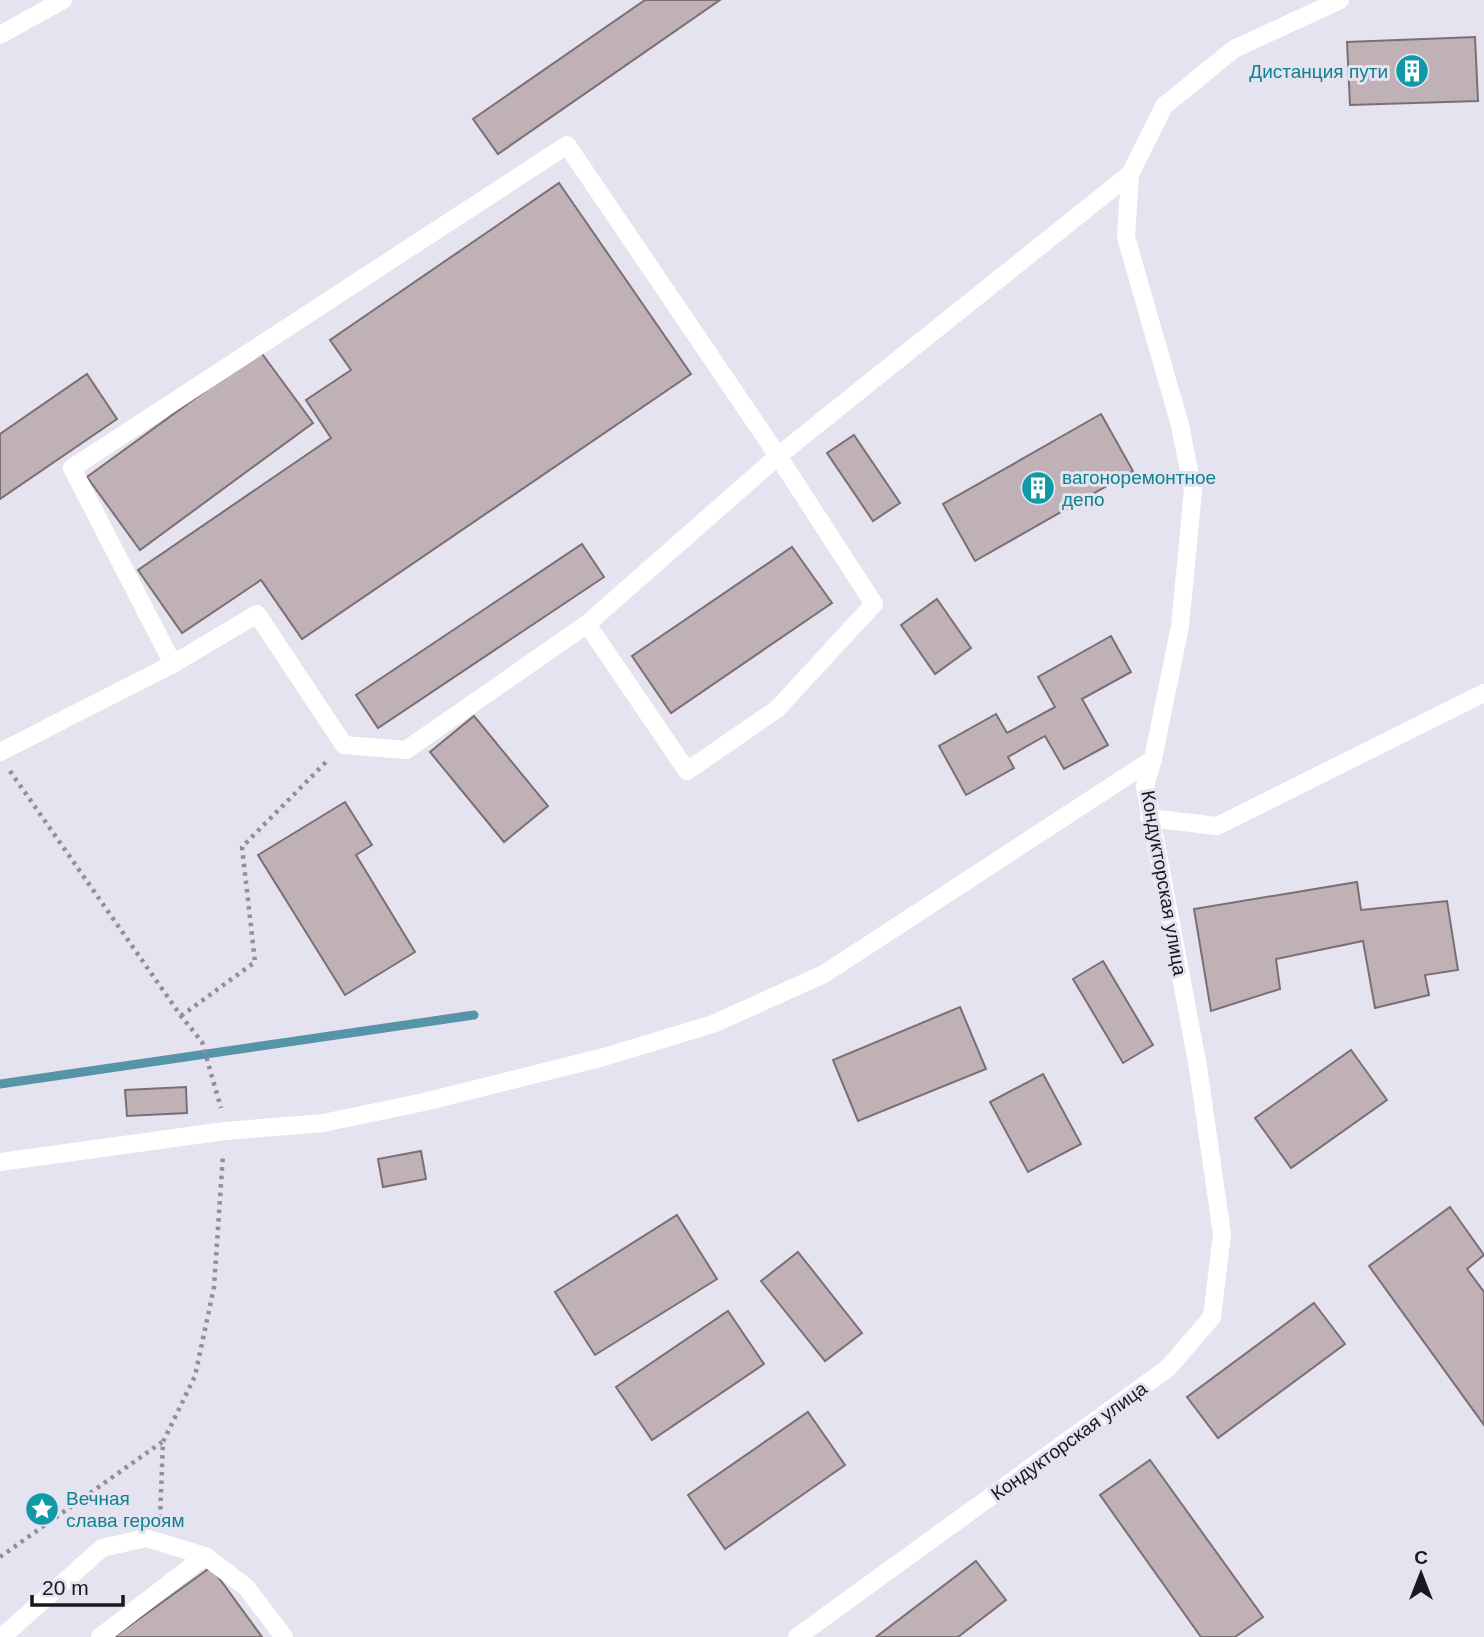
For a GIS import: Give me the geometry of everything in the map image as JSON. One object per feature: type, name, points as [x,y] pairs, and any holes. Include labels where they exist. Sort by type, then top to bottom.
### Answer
[{"type":"lane","points":[[0,35],[63,0]]},
{"type":"lane","name":"Кондукторская улица","points":[[797,1637],[1168,1368],[1212,1317],[1222,1234],[1198,1067],[1145,786],[1180,626],[1193,491],[1180,425],[1126,237],[1130,174],[1164,106],[1234,49],[1340,0]]},
{"type":"lane","points":[[173,664],[72,468],[567,145],[778,456],[874,604],[777,709],[687,771],[587,624]]},
{"type":"lane","points":[[4,760],[257,614],[344,745],[406,750],[587,624],[778,456],[1130,174]]},
{"type":"lane","points":[[1149,818],[1217,826],[1484,693]]},
{"type":"lane","points":[[0,1162],[225,1132],[323,1124],[604,1057],[713,1024],[824,974],[1153,759]]},
{"type":"lane","points":[[2,1637],[102,1548],[146,1538],[205,1556],[246,1587],[284,1637]]},
{"type":"lane","points":[[100,1637],[205,1556]]},
{"type":"path","points":[[181,1017],[255,962],[242,847],[344,745]]},
{"type":"path","points":[[4,760],[136,953],[202,1042],[217,1087],[225,1132],[214,1287],[195,1376],[163,1442],[162,1504],[157,1543]]},
{"type":"path","points":[[0,1557],[163,1442]]},
{"type":"building","points":[[645,0],[720,0],[498,154],[473,119]]},
{"type":"building","name":"Дистанция пути","points":[[1475,37],[1478,101],[1350,105],[1347,42]]},
{"type":"building","points":[[559,183],[691,374],[302,639],[261,580],[182,633],[138,570],[331,438],[306,400],[351,370],[330,340]]},
{"type":"building","points":[[260,351],[313,423],[140,550],[87,477]]},
{"type":"building","points":[[87,374],[117,419],[0,499],[0,434]]},
{"type":"building","name":"вагоноремонтное депо","points":[[1101,414],[1133,471],[975,561],[943,504]]},
{"type":"building","points":[[854,435],[900,503],[873,521],[827,453]]},
{"type":"building","points":[[582,544],[604,577],[378,728],[356,695]]},
{"type":"building","points":[[792,547],[832,603],[671,713],[632,656]]},
{"type":"building","points":[[937,599],[971,648],[935,674],[901,625]]},
{"type":"building","points":[[1111,636],[1131,672],[1082,699],[1108,745],[1064,769],[1045,736],[1008,757],[1014,768],[966,795],[939,746],[996,714],[1007,733],[1055,707],[1038,677]]},
{"type":"building","points":[[474,716],[548,806],[504,842],[430,752]]},
{"type":"building","points":[[345,802],[372,845],[356,855],[415,952],[345,995],[258,855]]},
{"type":"building","points":[[1357,882],[1361,910],[1447,901],[1458,970],[1425,975],[1429,995],[1375,1008],[1363,941],[1276,959],[1280,989],[1211,1011],[1194,909]]},
{"type":"building","points":[[1103,961],[1153,1045],[1123,1063],[1073,979]]},
{"type":"building","points":[[960,1007],[986,1069],[858,1121],[833,1060]]},
{"type":"building","points":[[1351,1050],[1387,1100],[1291,1168],[1255,1118]]},
{"type":"building","points":[[1043,1074],[1081,1144],[1028,1172],[990,1102]]},
{"type":"building","points":[[186,1087],[187,1113],[127,1116],[125,1090]]},
{"type":"building","points":[[421,1151],[426,1179],[383,1187],[378,1159]]},
{"type":"building","points":[[1450,1207],[1484,1255],[1467,1269],[1484,1292],[1484,1425],[1369,1266]]},
{"type":"building","points":[[677,1215],[717,1279],[595,1355],[555,1292]]},
{"type":"building","points":[[798,1252],[862,1333],[825,1361],[761,1281]]},
{"type":"building","points":[[1314,1303],[1345,1344],[1218,1438],[1187,1397]]},
{"type":"building","points":[[728,1311],[764,1364],[652,1440],[616,1387]]},
{"type":"building","points":[[808,1412],[845,1465],[725,1549],[688,1495]]},
{"type":"building","points":[[1150,1460],[1263,1617],[1235,1637],[1201,1637],[1100,1495]]},
{"type":"building","points":[[976,1561],[1006,1600],[958,1637],[876,1637]]},
{"type":"building","points":[[211,1567],[262,1637],[114,1637]]},
{"type":"waterway","points":[[0,1084],[474,1015]]},
{"type":"place","name":"Дистанция пути","points":[[1412,71]]},
{"type":"place","name":"вагоноремонтное депо","points":[[1038,488]]},
{"type":"place","name":"Вечная слава героям","points":[[42,1509]]}]
